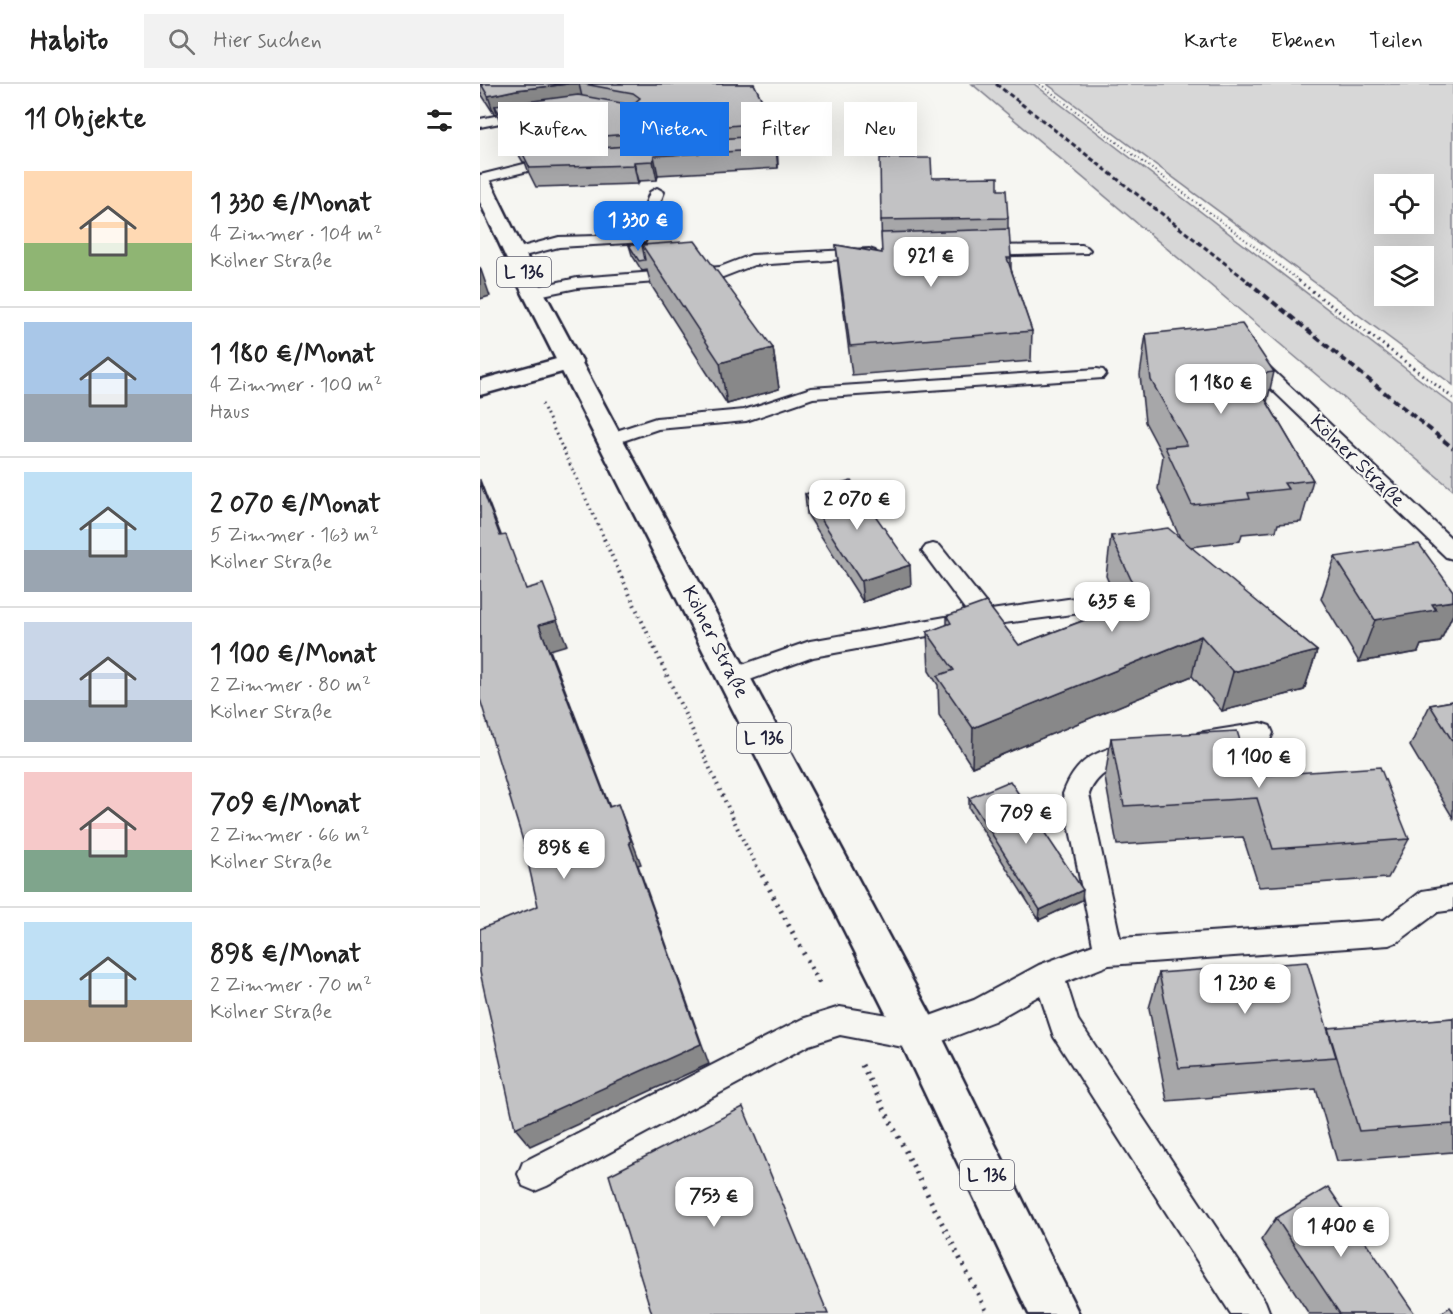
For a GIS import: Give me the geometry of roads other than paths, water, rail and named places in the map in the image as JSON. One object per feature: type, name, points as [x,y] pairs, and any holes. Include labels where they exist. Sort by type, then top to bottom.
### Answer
[{"type":"main road","name":"Kölner Straße","points":[[480,180],[533,292],[919,1035],[1054,1314]]},
{"type":"main road","points":[[480,388],[571,362]]},
{"type":"lane","points":[[480,123],[498,120]]},
{"type":"lane","points":[[480,180],[528,167],[573,163]]},
{"type":"lane","points":[[516,253],[559,242],[640,239],[657,192]]},
{"type":"lane","points":[[962,251],[1082,250]]},
{"type":"lane","points":[[533,292],[577,283],[723,272],[751,260],[891,254]]},
{"type":"lane","name":"Kölner Straße","points":[[1261,369],[1453,552]]},
{"type":"lane","points":[[611,439],[656,424],[746,415],[811,393],[1097,374]]},
{"type":"lane","points":[[933,551],[985,619]]},
{"type":"lane","points":[[733,677],[810,649],[1095,603]]},
{"type":"lane","points":[[1109,952],[1076,794],[1080,779],[1091,767],[1135,750],[1261,733]]},
{"type":"lane","points":[[535,1174],[802,1032],[840,1021],[919,1035],[984,1011],[1049,975],[1109,952],[1389,932],[1432,900],[1453,898]]},
{"type":"lane","points":[[1049,975],[1065,1028],[1252,1314]]},
{"type":"railway","points":[[996,84],[1249,282]]},
{"type":"railway","points":[[1247,281],[1453,448]]}]
